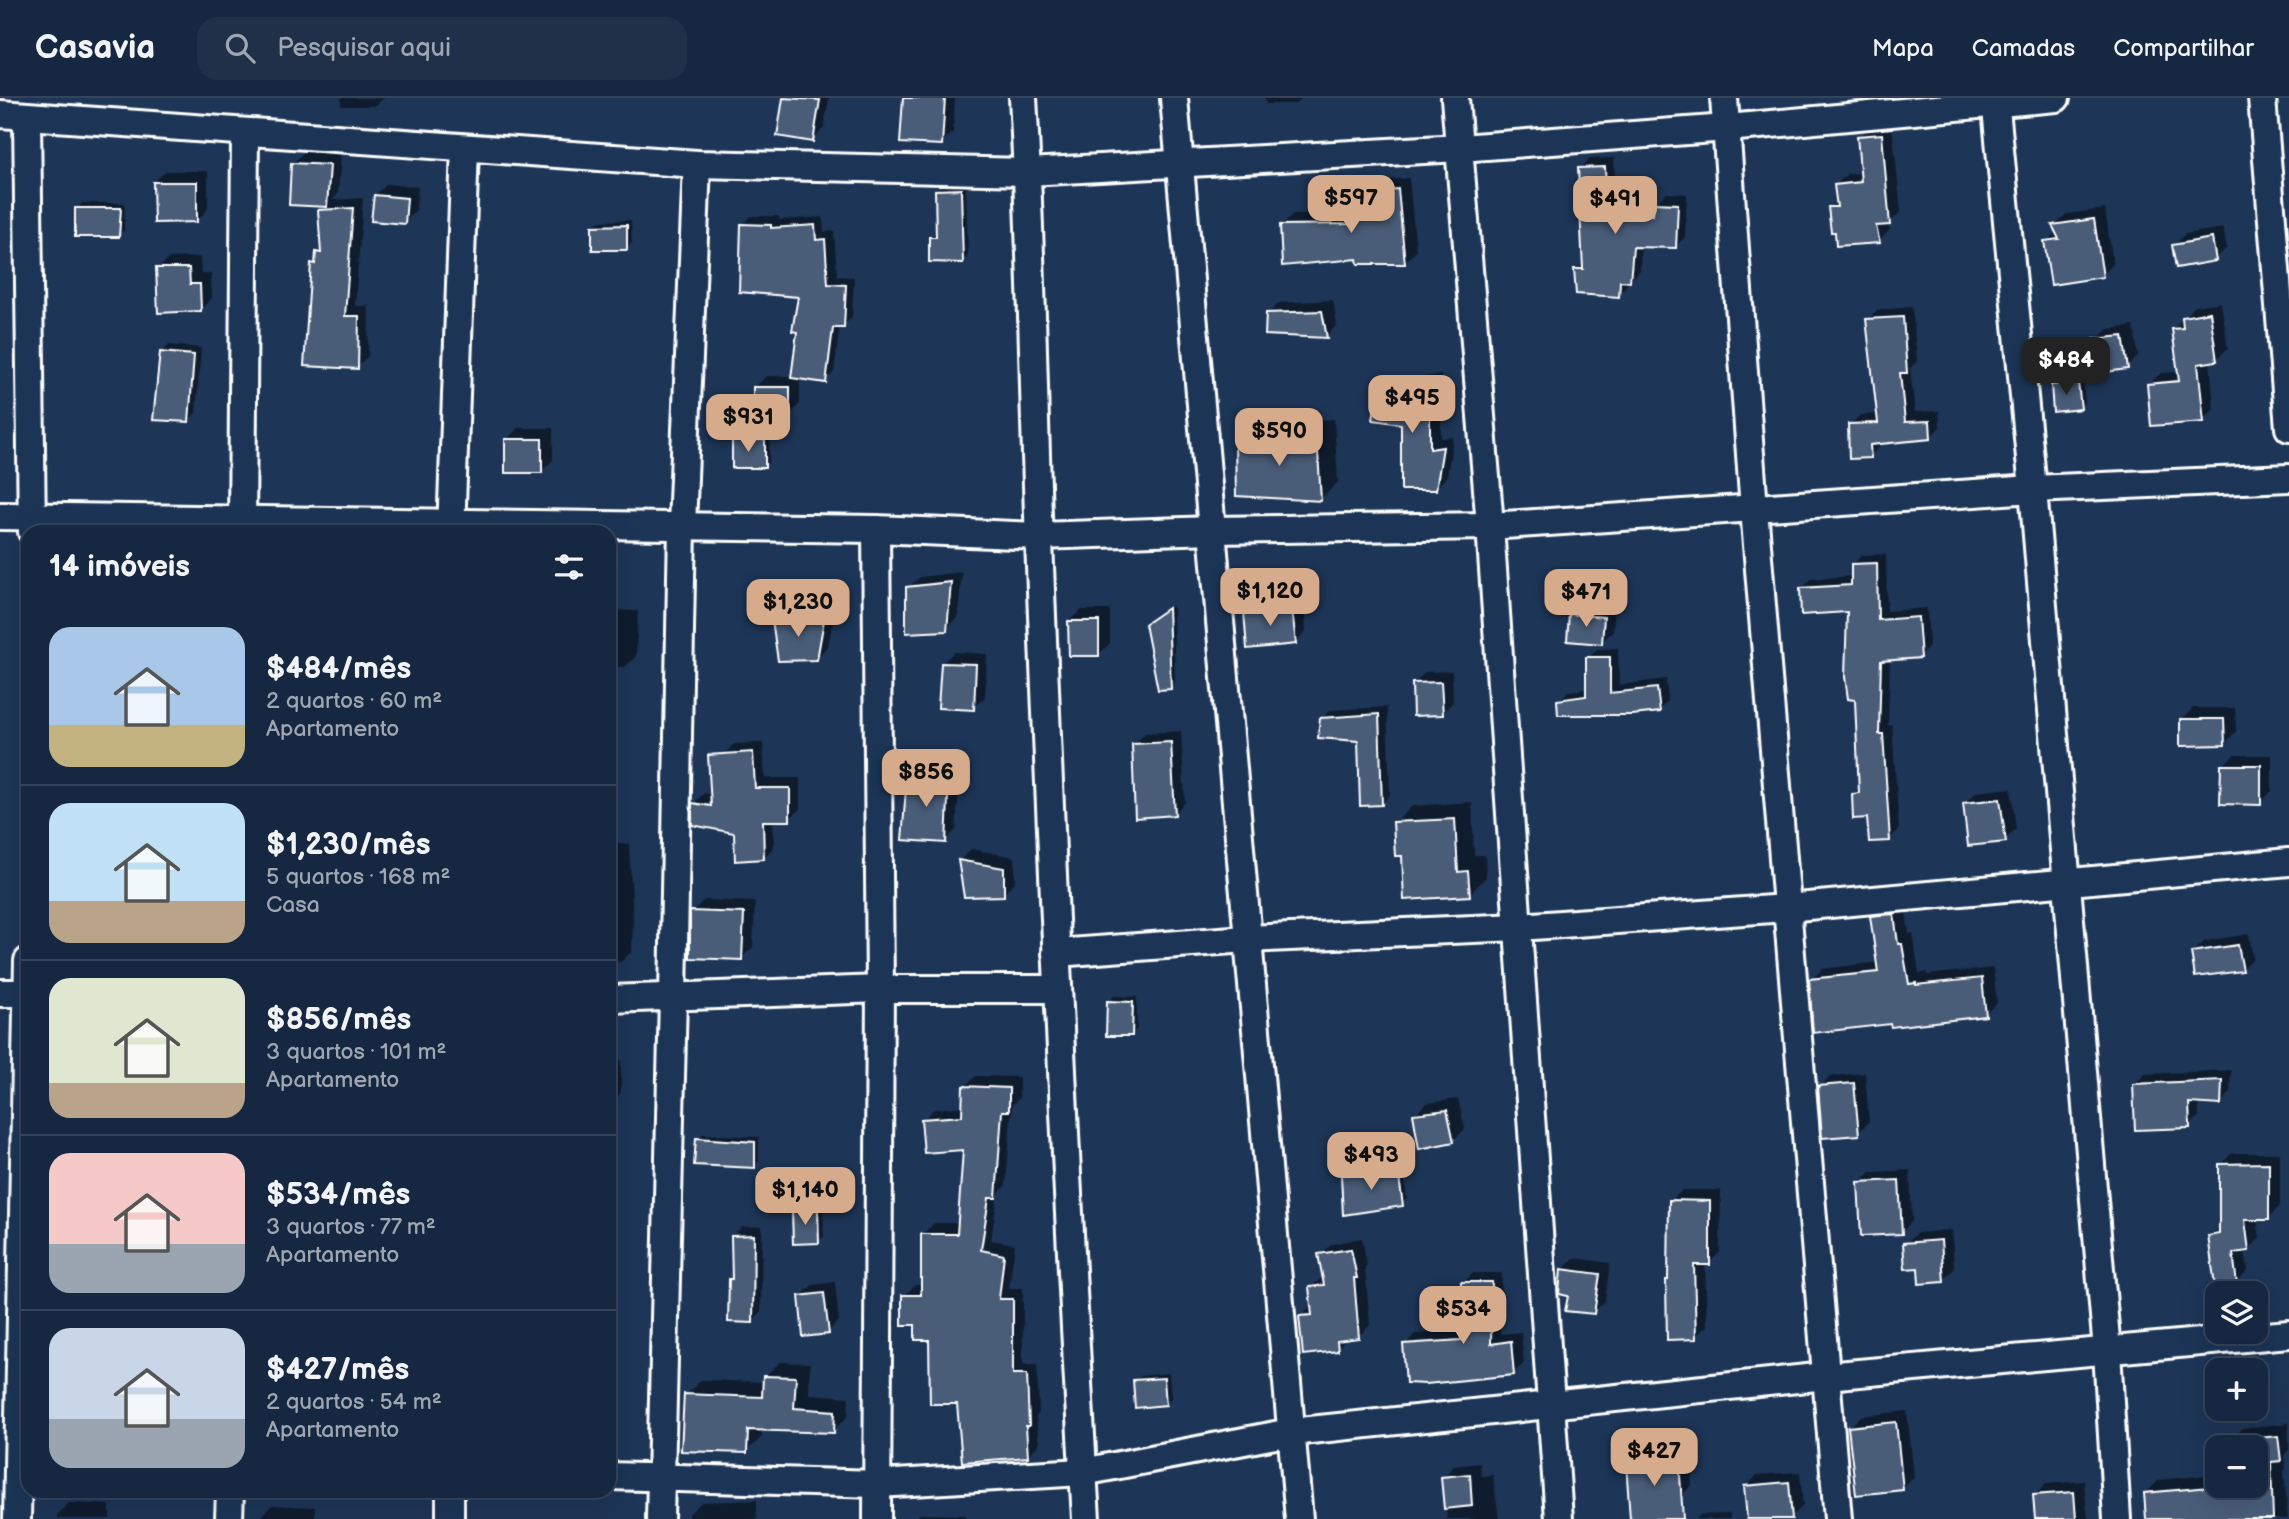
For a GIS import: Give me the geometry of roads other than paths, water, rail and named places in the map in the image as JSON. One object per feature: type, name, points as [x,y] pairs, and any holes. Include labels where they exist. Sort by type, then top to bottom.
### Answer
[{"type":"street","points":[[1023,98],[1028,172],[1056,953],[1086,1519]]},
{"type":"street","points":[[1174,98],[1299,1519]]},
{"type":"street","points":[[1455,98],[1490,526],[1559,1519]]},
{"type":"street","points":[[1724,98],[1786,908],[1838,1519]]},
{"type":"street","points":[[0,114],[697,164],[1028,172],[1460,148],[1727,128],[1995,101],[2056,98]]},
{"type":"street","points":[[2262,98],[2289,428]]},
{"type":"street","points":[[1995,101],[2033,489],[2107,1350],[2118,1519]]},
{"type":"street","points":[[27,117],[32,524]]},
{"type":"street","points":[[242,525],[245,133]]},
{"type":"street","points":[[451,525],[465,148]]},
{"type":"street","points":[[660,1519],[682,526],[697,164]]},
{"type":"street","points":[[616,526],[876,529],[1039,536],[1212,530],[1490,526],[2033,489],[2289,478]]},
{"type":"street","points":[[0,516],[32,524],[137,525]]},
{"type":"street","points":[[876,529],[880,989],[877,1519]]},
{"type":"street","points":[[1056,953],[1247,939],[1519,927],[1786,908],[2289,862]]},
{"type":"street","points":[[616,999],[880,989],[1058,989]]},
{"type":"street","points":[[0,993],[21,993]]},
{"type":"street","points":[[17,1519],[15,1466],[21,1248]]},
{"type":"street","points":[[616,1476],[878,1484],[1083,1472],[1291,1432],[1826,1376],[2289,1334]]},
{"type":"street","points":[[229,1519],[230,1498]]},
{"type":"street","points":[[450,1498],[450,1519]]}]
